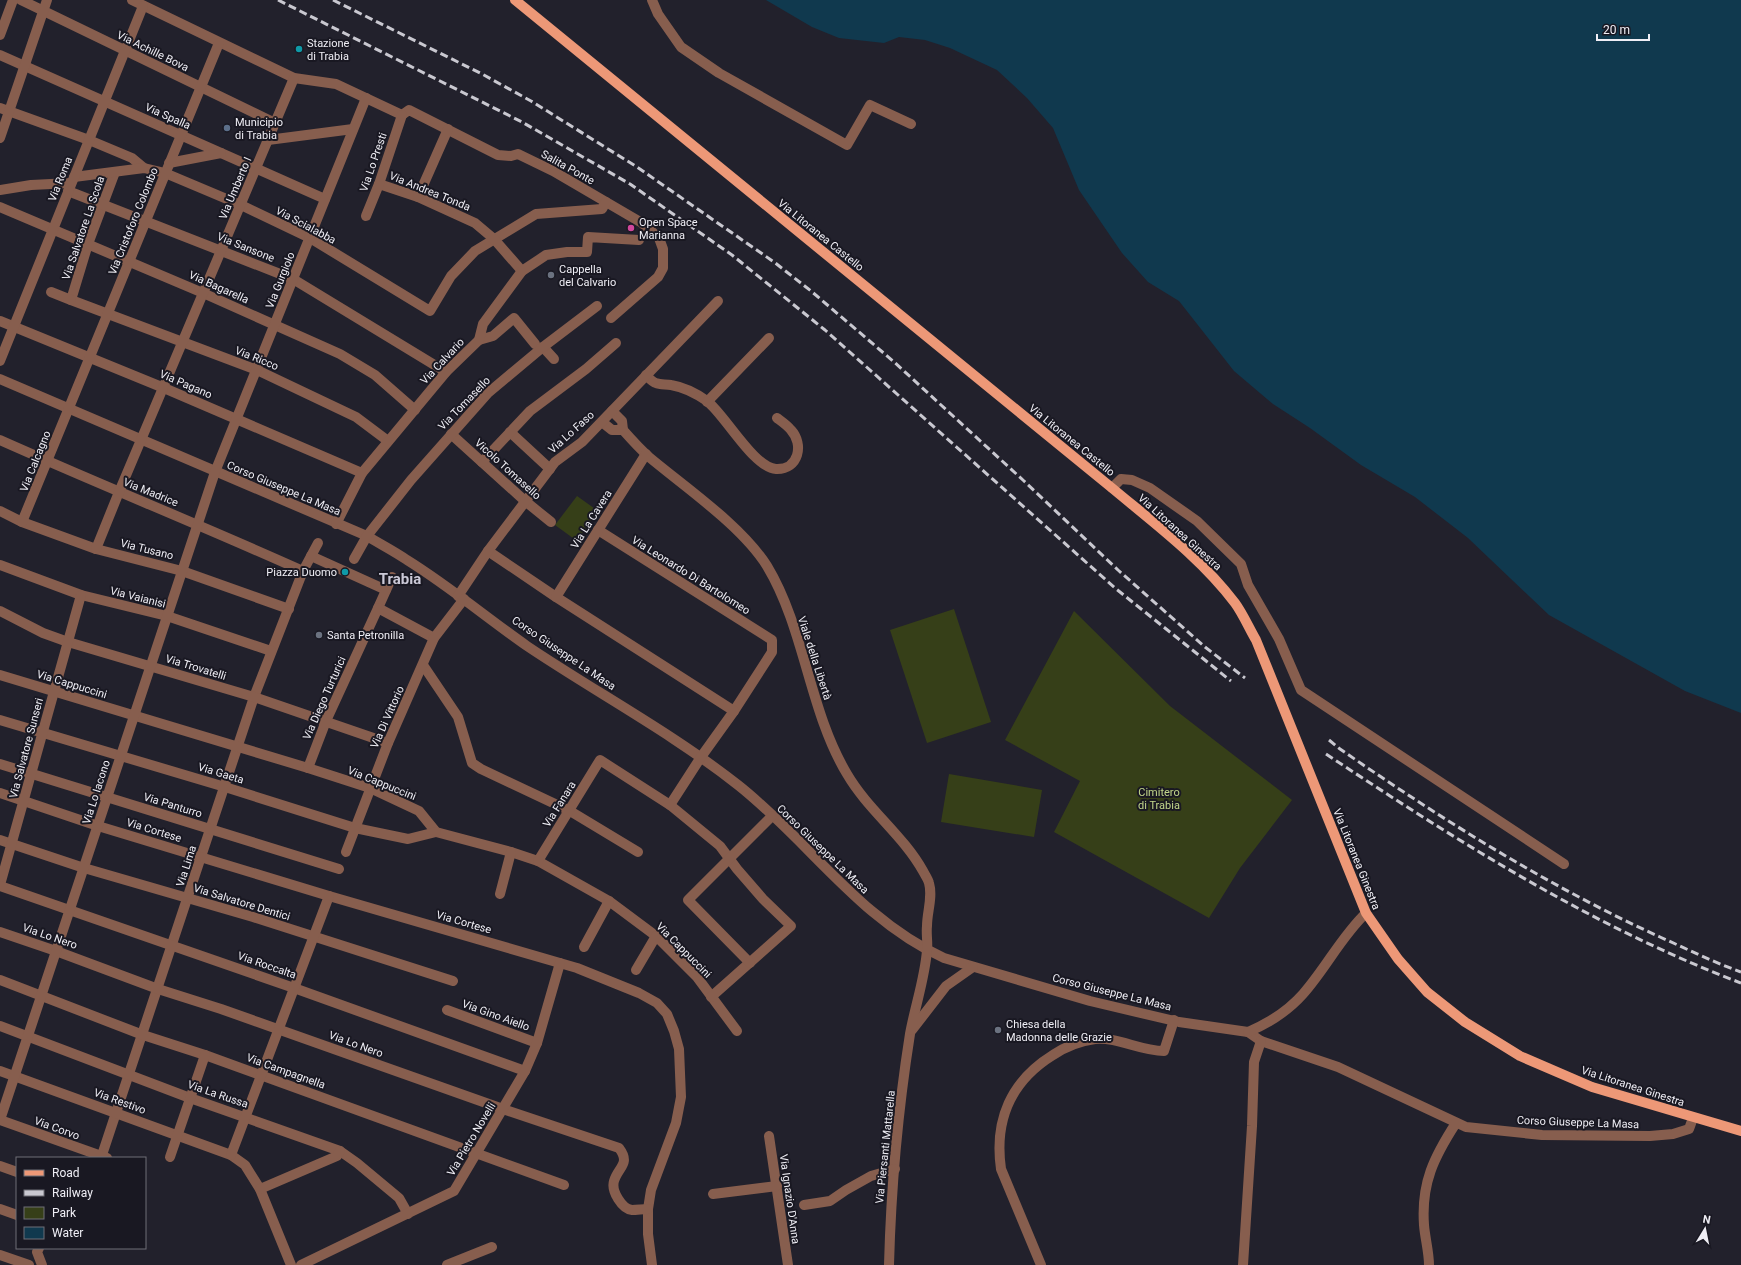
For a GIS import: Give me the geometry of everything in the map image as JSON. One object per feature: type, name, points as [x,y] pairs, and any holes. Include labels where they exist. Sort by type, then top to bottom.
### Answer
[{"type":"main road","name":"Via Litoranea Castello","points":[[515,0],[1112,488]]},
{"type":"main road","name":"Via Litoranea Ginestra","points":[[1112,488],[1195,558],[1236,604],[1256,640],[1366,913],[1398,960],[1427,992],[1465,1022],[1520,1056],[1592,1087],[1741,1131]]},
{"type":"street","points":[[0,35],[13,0]]},
{"type":"street","name":"Via Achille Bova","points":[[21,0],[275,123]]},
{"type":"street","points":[[0,138],[4,110],[24,64],[47,0]]},
{"type":"street","name":"Salita Ponte","points":[[132,0],[294,78],[336,84],[402,115],[409,110],[498,155],[511,156],[518,154],[554,171],[628,214],[652,230],[659,238],[662,249],[663,268],[658,277],[611,318]]},
{"type":"street","points":[[652,0],[658,14],[682,47],[719,73],[847,145],[870,105],[911,124]]},
{"type":"street","name":"Via Roma","points":[[0,361],[143,6]]},
{"type":"street","name":"Via Cristoforo Colombo","points":[[69,409],[219,43]]},
{"type":"street","name":"Via Spalla","points":[[0,55],[24,64],[325,199]]},
{"type":"street","name":"Via Umberto I","points":[[141,440],[294,78]]},
{"type":"street","name":"Via Gurgiolo","points":[[215,472],[366,98]]},
{"type":"street","points":[[4,110],[89,140],[132,158],[144,168]]},
{"type":"street","name":"Via Lo Presti","points":[[366,216],[379,184],[402,115]]},
{"type":"street","points":[[268,140],[353,129]]},
{"type":"street","points":[[418,197],[448,130]]},
{"type":"street","points":[[169,163],[221,153]]},
{"type":"street","points":[[0,190],[31,185],[71,184],[115,172],[144,168]]},
{"type":"street","name":"Via Scialabba","points":[[144,168],[165,173],[241,205],[310,238],[430,311],[451,276],[475,251],[494,239]]},
{"type":"street","name":"Via Salvatore La Scola","points":[[72,300],[88,244],[115,172]]},
{"type":"street","name":"Via Sansone","points":[[71,184],[103,204],[293,279],[446,372]]},
{"type":"street","name":"Via Andrea Tonda","points":[[379,184],[418,197],[475,223],[494,239],[522,271]]},
{"type":"street","points":[[494,239],[536,214],[602,210],[606,202]]},
{"type":"street","name":"Via Bagarella","points":[[0,206],[275,324],[340,354],[375,375],[416,410]]},
{"type":"street","name":"Via Calvario","points":[[336,524],[362,473],[416,410],[446,372],[479,340],[483,324],[522,271],[546,255],[567,252],[587,252],[588,237],[638,240]]},
{"type":"street","points":[[52,292],[108,314]]},
{"type":"street","name":"Via Lo Faso","points":[[461,597],[488,551],[555,462],[582,442],[718,301]]},
{"type":"street","name":"Via Tomasello","points":[[354,559],[367,536],[411,480],[488,393],[539,345],[597,306]]},
{"type":"street","name":"Via Ricco","points":[[108,314],[257,370],[356,417],[388,441]]},
{"type":"street","points":[[479,340],[493,336],[514,318],[554,359]]},
{"type":"street","name":"Via Pagano","points":[[0,321],[236,418],[362,473]]},
{"type":"street","points":[[707,402],[769,338]]},
{"type":"street","points":[[482,462],[530,411],[586,369],[616,343]]},
{"type":"street","points":[[646,375],[656,384],[671,385],[685,389],[707,402],[761,463],[776,469],[786,467],[794,462],[798,456],[799,445],[792,430],[777,418]]},
{"type":"street","name":"Corso Giuseppe La Masa","points":[[0,379],[367,536],[407,559],[527,645],[701,757],[739,786],[772,816],[871,912],[895,930],[927,950],[972,967],[1090,1001],[1174,1020],[1248,1032],[1261,1041],[1338,1067],[1456,1124],[1466,1127],[1542,1135],[1650,1136],[1673,1134],[1689,1129],[1693,1118]]},
{"type":"street","name":"Via Calcagno","points":[[22,522],[69,409]]},
{"type":"street","points":[[612,411],[622,421],[622,430]]},
{"type":"street","name":"Viale della Libertà","points":[[602,422],[612,430],[622,430],[646,454],[709,506],[736,531],[766,564],[785,605],[818,704],[844,769],[857,792],[915,856],[929,884],[930,905],[927,925],[927,950],[911,1032]]},
{"type":"street","points":[[510,432],[550,469]]},
{"type":"street","name":"Vicolo Tomasello","points":[[451,434],[525,501],[551,522]]},
{"type":"street","name":"Via Madrice","points":[[0,440],[119,492],[198,524],[304,571]]},
{"type":"street","points":[[96,549],[141,440]]},
{"type":"street","name":"Via La Cavera","points":[[556,597],[646,454]]},
{"type":"street","name":"Via Lo Iacono","points":[[0,1120],[215,472]]},
{"type":"street","points":[[1112,488],[1121,479],[1132,480],[1150,488],[1197,521],[1241,564],[1248,585],[1279,639],[1301,690],[1564,864]]},
{"type":"street","name":"Via Tusano","points":[[0,511],[22,522],[96,549],[182,571],[289,609]]},
{"type":"street","name":"Via Leonardo Di Bartolomeo","points":[[598,530],[772,640],[772,652],[734,711]]},
{"type":"street","name":"Via Lima","points":[[103,1157],[116,1113],[130,1075],[254,697],[299,583],[318,542]]},
{"type":"street","points":[[488,551],[556,597],[734,711],[701,757],[670,805],[720,846],[737,869],[763,899],[791,926],[711,997]]},
{"type":"street","points":[[311,556],[386,590]]},
{"type":"street","name":"Via Vaianisi","points":[[0,565],[81,594],[167,616],[271,651]]},
{"type":"street","name":"Via Diego Turturici","points":[[308,768],[326,721],[392,577]]},
{"type":"street","name":"Via Salvatore Sunseri","points":[[0,886],[81,594]]},
{"type":"street","name":"Via Di Vittorio","points":[[346,852],[388,743],[434,638],[461,597]]},
{"type":"street","name":"Via Trovatelli","points":[[0,611],[43,633],[68,642],[254,697],[388,743]]},
{"type":"street","points":[[376,612],[434,638]]},
{"type":"street","points":[[423,665],[458,717],[472,763],[481,769],[570,811],[638,852]]},
{"type":"street","name":"Via Cappuccini","points":[[0,675],[370,788],[419,811],[436,832],[511,852],[538,861],[609,901],[656,936],[697,977],[737,1031]]},
{"type":"street","name":"Via Gaeta","points":[[0,720],[225,786],[355,828],[408,839],[436,832]]},
{"type":"street","name":"Via Fanara","points":[[538,861],[600,760],[670,805]]},
{"type":"street","name":"Via Panturro","points":[[0,764],[339,870]]},
{"type":"street","name":"Via Cortese","points":[[0,793],[98,826],[329,896],[560,963],[629,989],[657,1003],[667,1014],[679,1049],[681,1098],[676,1123],[651,1190],[648,1209],[648,1234],[652,1265]]},
{"type":"street","points":[[750,963],[688,900],[772,816]]},
{"type":"street","name":"Via Salvatore Dentici","points":[[0,840],[84,868],[314,937],[453,981]]},
{"type":"street","points":[[500,894],[511,852]]},
{"type":"street","name":"Via Roccalta","points":[[0,886],[294,988],[525,1072]]},
{"type":"street","points":[[231,1155],[244,1117],[329,896]]},
{"type":"street","points":[[584,947],[609,901]]},
{"type":"street","points":[[1248,1032],[1266,1024],[1282,1013],[1303,994],[1352,927],[1366,913]]},
{"type":"street","name":"Via Lo Nero","points":[[0,932],[158,989],[278,1029],[618,1148],[623,1153],[624,1162],[614,1181],[614,1189],[621,1203],[631,1210],[648,1209]]},
{"type":"street","points":[[636,970],[656,936]]},
{"type":"street","name":"Via Pietro Novelli","points":[[301,1265],[454,1191],[525,1072],[537,1043],[560,963]]},
{"type":"street","points":[[911,1032],[946,986],[972,967]]},
{"type":"street","name":"Via Campagnella","points":[[0,980],[143,1035],[261,1074],[478,1152],[564,1185]]},
{"type":"street","name":"Via Gino Aiello","points":[[447,1010],[537,1043]]},
{"type":"street","points":[[1041,1265],[1001,1169],[999,1154],[1004,1115],[1018,1085],[1029,1072],[1042,1061],[1082,1041],[1096,1039],[1109,1040],[1154,1051],[1164,1051],[1174,1020]]},
{"type":"street","name":"Via La Russa","points":[[0,1026],[190,1098],[340,1151],[358,1163],[399,1198],[408,1214]]},
{"type":"street","name":"Via Piersanti Mattarella","points":[[889,1265],[890,1217],[901,1099],[911,1032]]},
{"type":"street","points":[[1243,1265],[1252,1126],[1254,1062],[1261,1041]]},
{"type":"street","points":[[170,1157],[205,1055]]},
{"type":"street","name":"Via Restivo","points":[[0,1071],[231,1155],[245,1165],[260,1189],[291,1265]]},
{"type":"street","name":"Via Corvo","points":[[0,1120],[103,1157]]},
{"type":"street","points":[[1429,1265],[1424,1225],[1424,1200],[1430,1170],[1441,1146],[1456,1124]]},
{"type":"street","name":"Via Ignazio D'Anna","points":[[769,1136],[788,1265]]},
{"type":"street","points":[[260,1189],[337,1156],[340,1151]]},
{"type":"street","points":[[0,1166],[16,1172]]},
{"type":"street","points":[[804,1205],[830,1201],[871,1176],[895,1170]]},
{"type":"street","points":[[713,1194],[776,1186]]},
{"type":"street","points":[[0,1209],[16,1215]]},
{"type":"street","points":[[447,1265],[492,1247]]},
{"type":"street","points":[[38,1249],[37,1252],[42,1265]]},
{"type":"street","points":[[0,1255],[29,1265]]},
{"type":"green space","points":[[577,496],[598,511],[577,541],[555,525]]},
{"type":"green space","points":[[954,609],[991,722],[927,743],[890,630]]},
{"type":"green space","name":"Cimitero di Trabia","points":[[1074,611],[1170,706],[1292,800],[1240,868],[1209,918],[1054,832],[1080,781],[1005,740]]},
{"type":"green space","points":[[949,774],[1042,790],[1034,837],[941,822]]},
{"type":"water","points":[[766,0],[1741,0],[1741,713],[1685,691],[1549,615],[1468,538],[1415,497],[1361,465],[1310,428],[1273,404],[1234,371],[1179,301],[1148,282],[1122,253],[1079,190],[1053,128],[1027,98],[997,70],[950,48],[925,40],[899,37],[884,43],[839,38],[812,27]]},
{"type":"railway","points":[[278,0],[522,122],[630,184],[732,255],[825,330],[1115,588],[1231,681]]},
{"type":"railway","points":[[333,0],[482,74],[531,101],[637,167],[774,262],[811,291],[893,361],[1024,481],[1118,570],[1205,647],[1245,678]]},
{"type":"railway","points":[[1329,740],[1340,749],[1456,826],[1576,896],[1660,937],[1741,972]]},
{"type":"railway","points":[[1326,754],[1476,850],[1579,909],[1632,936],[1741,983]]},
{"type":"place","name":"Stazione di Trabia","points":[[299,49]]},
{"type":"place","name":"Municipio di Trabia","points":[[227,128]]},
{"type":"place","name":"Open Space Marianna","points":[[631,228]]},
{"type":"place","name":"Cappella del Calvario","points":[[551,275]]},
{"type":"place","name":"Piazza Duomo","points":[[345,572]]},
{"type":"place","name":"Santa Petronilla","points":[[319,635]]},
{"type":"place","name":"Chiesa della Madonna delle Grazie","points":[[998,1030]]},
{"type":"district","name":"Trabia","points":[[400,579]]}]
